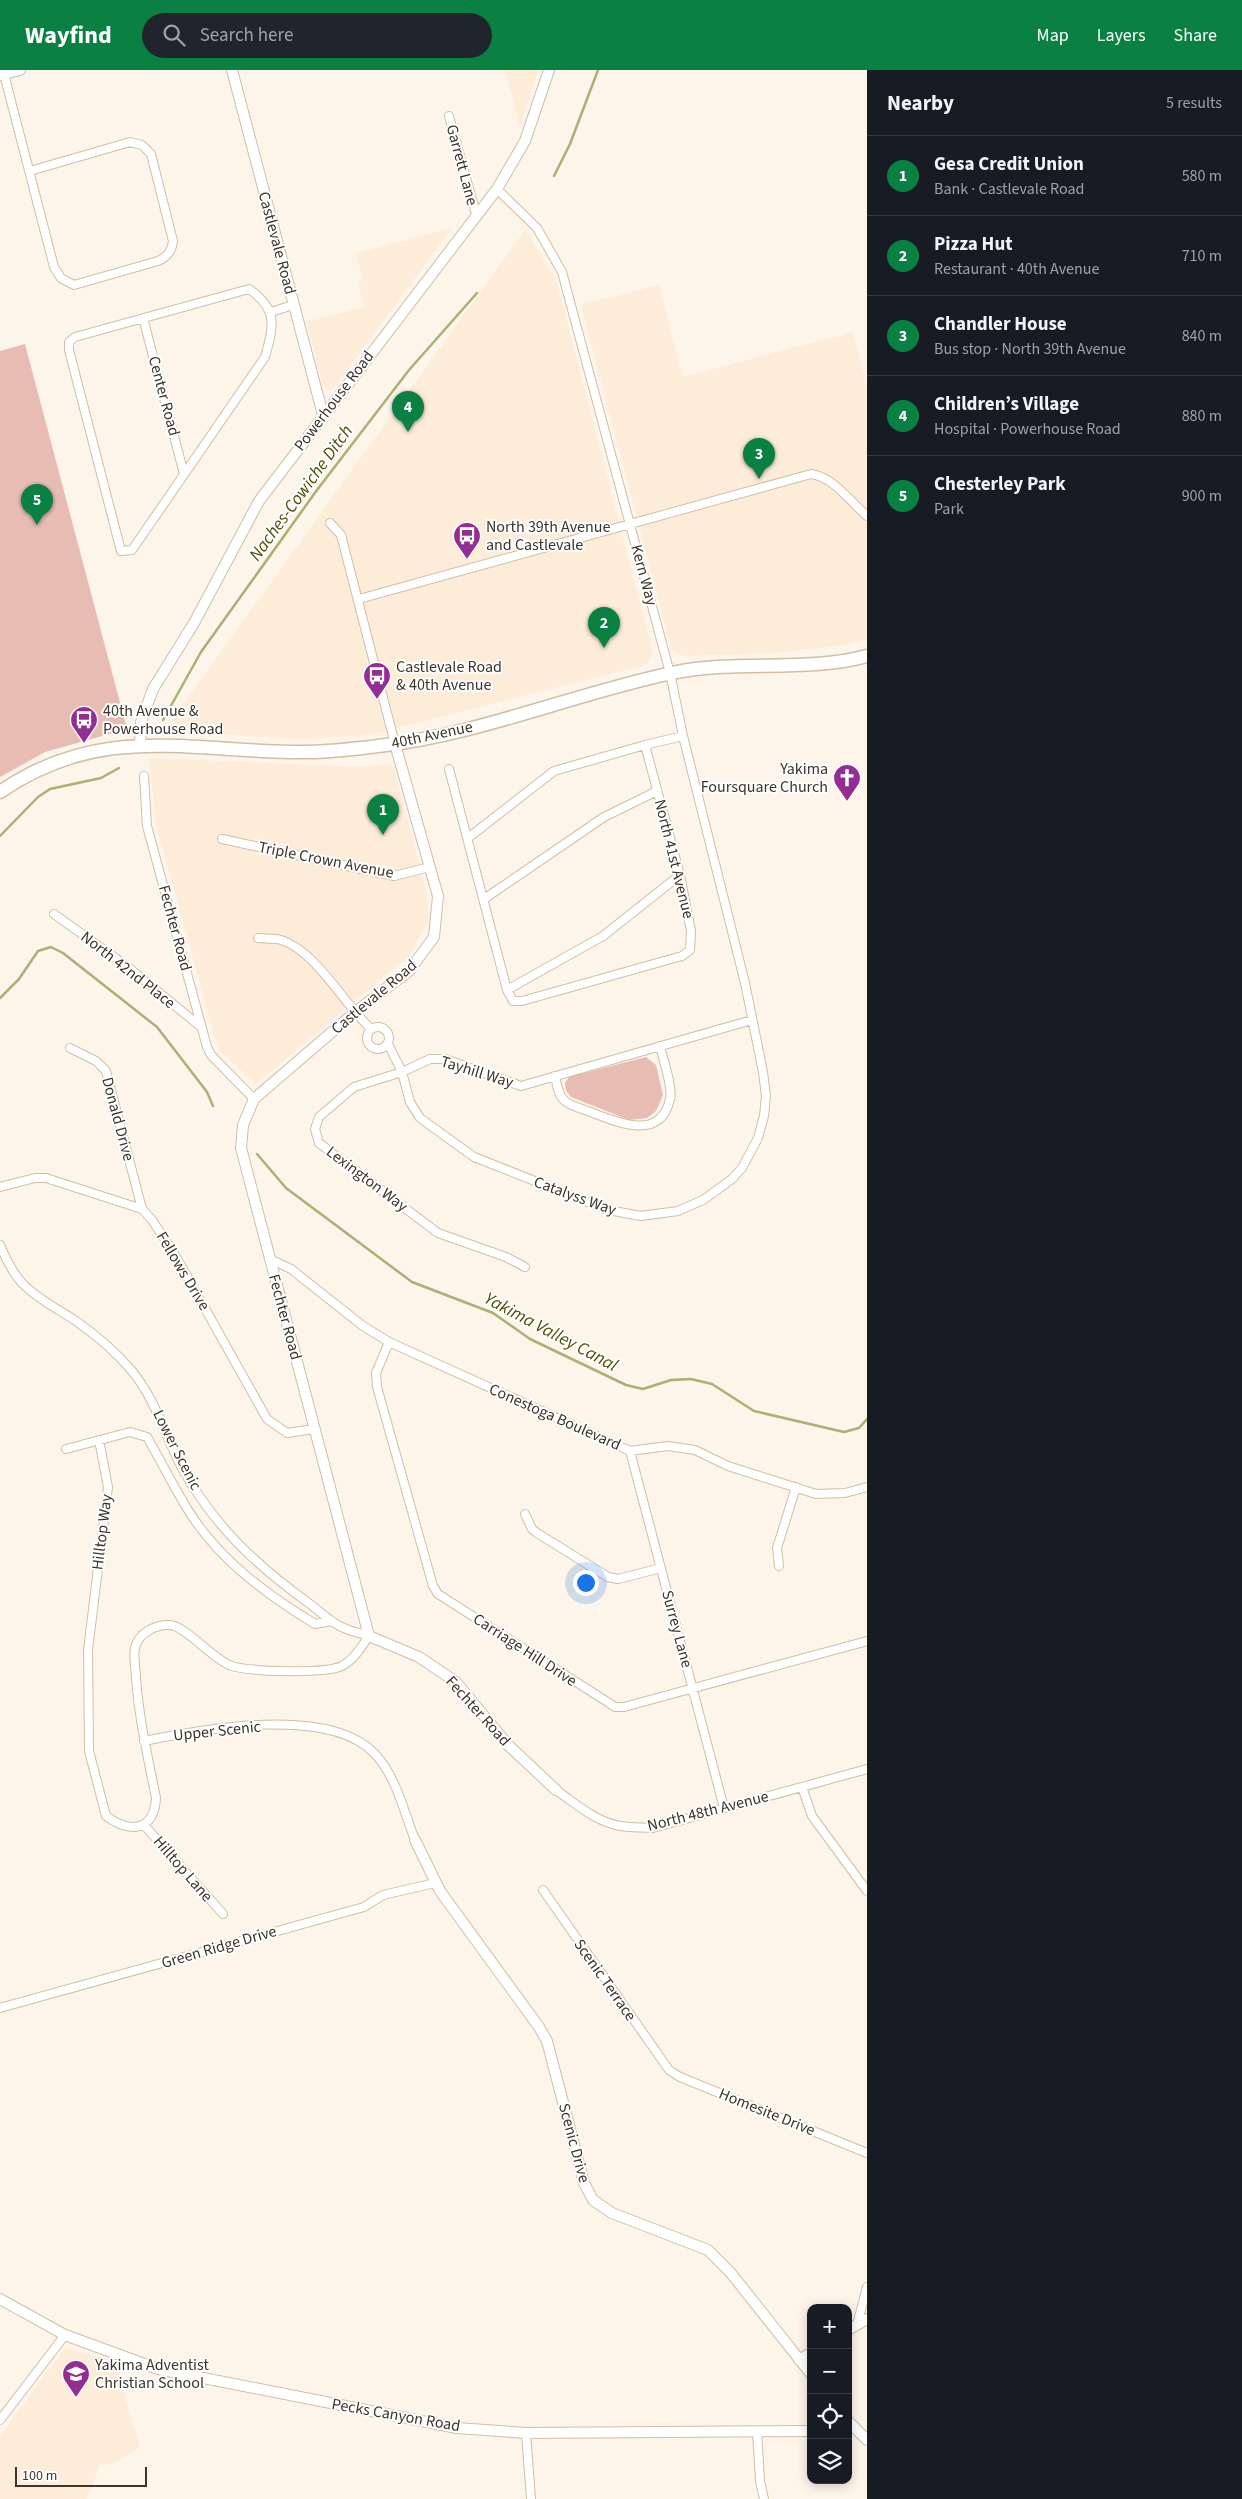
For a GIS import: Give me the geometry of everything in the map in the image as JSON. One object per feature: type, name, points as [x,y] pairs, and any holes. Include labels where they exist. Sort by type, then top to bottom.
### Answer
[{"type":"main road","name":"40th Avenue","points":[[0,792],[24,775],[75,755],[140,744],[307,752],[395,744],[482,725],[690,669],[824,663],[867,656]]},
{"type":"street","points":[[20,70],[2,75],[56,273],[67,283],[74,284],[164,259],[173,246],[174,241],[151,154],[142,145],[130,142],[30,172]]},
{"type":"street","name":"Castlevale Road","points":[[232,70],[323,415]]},
{"type":"street","name":"Powerhouse Road","points":[[140,744],[141,722],[153,689],[194,623],[259,501],[476,214],[497,189],[524,141],[549,70]]},
{"type":"street","name":"Garrett Lane","points":[[449,116],[476,214]]},
{"type":"street","name":"Kern Way","points":[[497,189],[536,228],[562,272],[670,673],[683,736],[745,984]]},
{"type":"street","points":[[249,289],[264,300],[271,312],[271,335],[265,357],[132,550],[121,551],[69,342],[75,337],[143,318],[249,289]]},
{"type":"street","points":[[271,312],[293,305]]},
{"type":"street","name":"Center Road","points":[[143,318],[184,474]]},
{"type":"street","points":[[359,599],[811,474],[820,475],[828,481],[867,516]]},
{"type":"street","name":"Castlevale Road","points":[[254,1099],[354,1013],[410,971],[434,937],[438,912],[438,896],[395,744],[359,599],[341,535],[330,523]]},
{"type":"street","points":[[468,838],[554,771],[683,736]]},
{"type":"street","name":"North 41st Avenue","points":[[507,990],[513,1001],[522,1001],[682,956],[690,950],[691,931],[680,875],[645,745]]},
{"type":"street","points":[[449,769],[507,990],[603,936],[680,875]]},
{"type":"street","name":"Fechter Road","points":[[144,776],[147,826],[201,1027],[211,1055],[254,1099],[243,1125],[241,1148],[370,1636],[419,1657],[456,1682],[508,1745],[556,1790]]},
{"type":"street","points":[[484,899],[604,817],[657,791]]},
{"type":"street","name":"Triple Crown Avenue","points":[[222,839],[394,876],[430,867]]},
{"type":"street","name":"North 42nd Place","points":[[54,914],[128,967],[201,1027]]},
{"type":"street","name":"Catalyss Way","points":[[258,938],[279,939],[302,951],[354,1013],[371,1029],[378,1026],[387,1031],[390,1037],[388,1044],[402,1072],[410,1102],[420,1118],[474,1157],[608,1210],[641,1216],[678,1211],[703,1200],[732,1179],[750,1155],[764,1116],[766,1096],[745,984]]},
{"type":"street","name":"Tayhill Way","points":[[402,1072],[414,1064],[437,1058],[521,1086],[752,1020]]},
{"type":"street","points":[[371,1029],[367,1039],[370,1046],[381,1049],[388,1044]]},
{"type":"street","points":[[555,1076],[561,1096],[571,1104],[626,1125],[638,1127],[650,1124],[665,1111],[671,1096],[660,1046]]},
{"type":"street","name":"Donald Drive","points":[[70,1048],[96,1061],[106,1071],[142,1209]]},
{"type":"street","name":"Lexington Way","points":[[402,1072],[354,1087],[316,1122],[315,1129],[319,1143],[438,1233],[506,1257],[526,1267]]},
{"type":"street","points":[[0,1186],[35,1178],[46,1178],[142,1209]]},
{"type":"street","name":"Fellows Drive","points":[[142,1209],[152,1220],[175,1256],[267,1419],[287,1433],[314,1429]]},
{"type":"street","name":"Lower Scenic","points":[[0,1246],[22,1284],[46,1303],[77,1322],[103,1343],[132,1372],[155,1406],[166,1436],[183,1469],[203,1501],[232,1538],[280,1583],[332,1621],[344,1628],[370,1636]]},
{"type":"street","name":"Conestoga Boulevard","points":[[270,1260],[291,1269],[363,1326],[390,1342],[630,1451],[668,1446],[683,1447],[709,1455],[728,1466],[816,1494],[845,1493],[867,1487]]},
{"type":"street","name":"Carriage Hill Drive","points":[[390,1342],[376,1373],[377,1387],[429,1580],[438,1594],[615,1707],[624,1707],[693,1690],[867,1641]]},
{"type":"street","points":[[66,1450],[130,1432],[147,1436],[189,1512],[221,1553],[256,1585],[315,1624],[332,1621]]},
{"type":"street","name":"Hilltop Way","points":[[99,1440],[108,1487],[88,1650],[89,1752],[106,1816],[124,1827],[144,1825]]},
{"type":"street","name":"Surrey Lane","points":[[630,1451],[724,1808]]},
{"type":"street","points":[[779,1566],[776,1548],[796,1487]]},
{"type":"street","points":[[525,1514],[536,1533],[608,1577],[618,1580],[661,1568]]},
{"type":"street","points":[[144,1825],[155,1809],[156,1798],[139,1718],[135,1647],[142,1635],[154,1627],[171,1625],[184,1630],[213,1657],[231,1666],[249,1670],[330,1670],[352,1660],[370,1636]]},
{"type":"street","name":"Upper Scenic","points":[[144,1741],[194,1731],[265,1726],[320,1727],[356,1738],[376,1755],[391,1780],[415,1840]]},
{"type":"street","name":"North 48th Avenue","points":[[556,1790],[589,1813],[621,1826],[653,1828],[867,1769]]},
{"type":"street","points":[[802,1787],[812,1816],[867,1891]]},
{"type":"street","name":"Hilltop Lane","points":[[144,1825],[223,1914]]},
{"type":"street","name":"Scenic Drive","points":[[415,1840],[435,1883],[539,2027],[547,2041],[584,2183],[593,2200],[612,2213],[708,2250],[730,2272],[807,2369]]},
{"type":"street","name":"Green Ridge Drive","points":[[0,2008],[364,1907],[382,1895],[435,1883]]},
{"type":"street","name":"Scenic Terrace","points":[[543,1890],[669,2070]]},
{"type":"street","name":"Homesite Drive","points":[[669,2070],[867,2153]]},
{"type":"street","points":[[852,2328],[867,2287]]},
{"type":"street","name":"Pecks Canyon Road","points":[[0,2300],[64,2335],[158,2369],[457,2428],[526,2433],[807,2431]]},
{"type":"street","points":[[852,2328],[867,2319]]},
{"type":"street","points":[[0,2420],[64,2335]]},
{"type":"street","points":[[799,2360],[807,2355]]},
{"type":"street","points":[[757,2431],[760,2481],[764,2499]]},
{"type":"street","points":[[852,2431],[867,2440]]},
{"type":"street","points":[[526,2433],[531,2499]]},
{"type":"shaded area","points":[[505,70],[538,70],[520,126]]},
{"type":"shaded area","points":[[452,228],[333,389],[327,390],[323,386],[307,322],[364,307],[358,282],[363,281],[356,253]]},
{"type":"shaded area","points":[[525,230],[556,279],[653,653],[646,665],[369,735],[299,739],[164,731]]},
{"type":"shaded area","points":[[659,285],[683,377],[853,332],[867,387],[867,639],[845,645],[774,653],[684,656],[672,651],[581,305]]},
{"type":"shaded area","points":[[25,344],[127,729],[45,752],[0,777],[0,351]]},
{"type":"shaded area","points":[[149,758],[360,767],[389,764],[394,769],[427,894],[428,921],[410,955],[256,1084],[218,1049],[156,824]]},
{"type":"shaded area","points":[[646,1057],[656,1065],[663,1095],[656,1111],[647,1118],[629,1120],[571,1097],[566,1091],[565,1083],[569,1077]]},
{"type":"shaded area","name":"Yakima Adventist Christian School","points":[[65,2348],[114,2361],[140,2447],[111,2465],[101,2463],[87,2499],[0,2499],[0,2436]]},
{"type":"waterway","name":"Naches-Cowiche Ditch","points":[[554,176],[570,144],[598,70]]},
{"type":"waterway","name":"Naches-Cowiche Ditch","points":[[163,720],[201,652],[317,490],[409,370],[477,293]]},
{"type":"waterway","name":"Naches-Cowiche Ditch","points":[[0,836],[38,797],[50,789],[101,778],[119,768]]},
{"type":"waterway","name":"Yakima Valley Canal","points":[[0,998],[19,979],[38,951],[51,947],[63,953],[157,1027],[207,1092],[213,1106]]},
{"type":"waterway","name":"Yakima Valley Canal","points":[[257,1154],[286,1188],[412,1282],[493,1313],[530,1339],[626,1385],[643,1389],[671,1380],[691,1379],[712,1384],[754,1411],[844,1432],[859,1428],[867,1419]]},
{"type":"place","name":"Children’s Village","points":[[408,432]]},
{"type":"place","name":"Chandler House","points":[[759,479]]},
{"type":"place","name":"Chesterley Park","points":[[37,525]]},
{"type":"place","name":"North 39th Avenue and Castlevale","points":[[467,560]]},
{"type":"place","name":"Pizza Hut","points":[[604,648]]},
{"type":"place","name":"Castlevale Road & 40th Avenue","points":[[377,700]]},
{"type":"place","name":"40th Avenue & Powerhouse Road","points":[[84,744]]},
{"type":"place","name":"Yakima Foursquare Church","points":[[847,802]]},
{"type":"place","name":"Gesa Credit Union","points":[[383,835]]},
{"type":"place","name":"Yakima Adventist Christian School","points":[[76,2398]]}]
